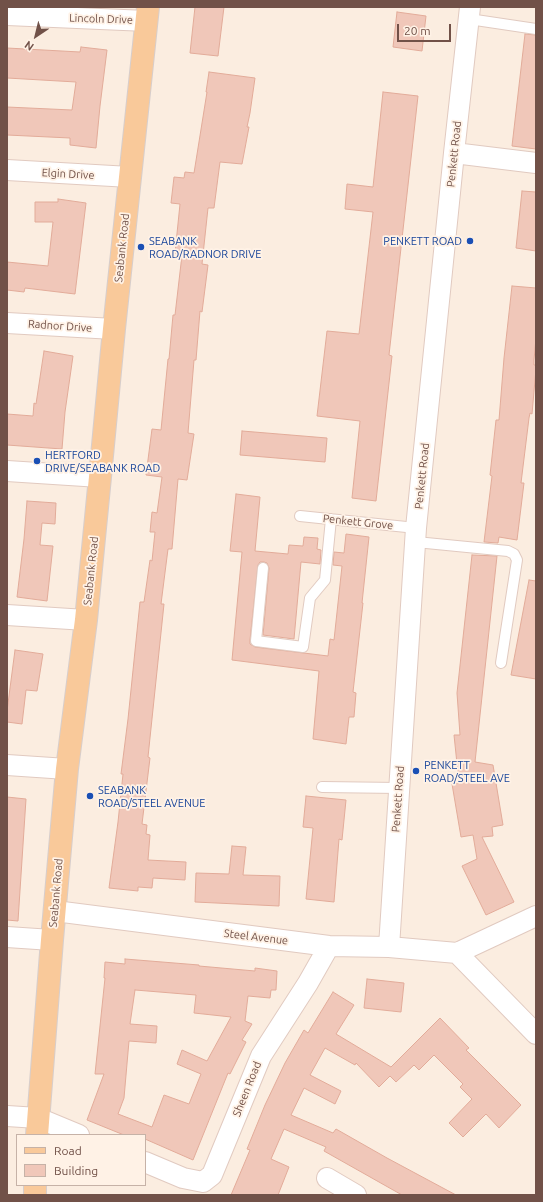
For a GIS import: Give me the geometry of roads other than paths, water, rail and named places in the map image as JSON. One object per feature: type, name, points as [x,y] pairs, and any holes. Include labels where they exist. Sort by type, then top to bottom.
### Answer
[{"type":"main road","name":"Seabank Road","points":[[38,1126],[67,770],[86,620],[114,329],[147,14]]},
{"type":"street","name":"Penkett Road","points":[[389,947],[416,535],[454,153],[470,13]]},
{"type":"street","name":"Lincoln Drive","points":[[7,15],[147,14]]},
{"type":"street","points":[[454,153],[536,163]]},
{"type":"street","name":"Elgin Drive","points":[[7,170],[130,177]]},
{"type":"street","name":"Radnor Drive","points":[[7,323],[114,329]]},
{"type":"street","points":[[7,471],[100,477]]},
{"type":"street","points":[[7,615],[86,620]]},
{"type":"street","points":[[7,765],[67,770]]},
{"type":"street","name":"Steel Avenue","points":[[55,912],[329,946],[389,947],[457,953]]},
{"type":"street","points":[[536,916],[457,953],[536,1034]]},
{"type":"street","points":[[7,937],[52,940]]},
{"type":"street","name":"Sheen Road","points":[[146,1162],[183,1178],[203,1182],[212,1175],[261,1056],[308,983],[329,946]]},
{"type":"street","points":[[7,1116],[38,1126],[75,1134]]},
{"type":"street","points":[[327,1178],[356,1195]]},
{"type":"lane","points":[[470,13],[536,29]]},
{"type":"lane","name":"Penkett Grove","points":[[300,516],[332,519],[508,551],[514,554],[517,560],[501,663]]},
{"type":"lane","points":[[263,568],[256,641],[303,647],[310,598],[325,580],[332,519]]},
{"type":"lane","points":[[322,786],[399,788]]},
{"type":"place","name":"PENKETT ROAD","points":[[470,241]]},
{"type":"place","name":"SEABANK ROAD/RADNOR DRIVE","points":[[141,247]]},
{"type":"place","name":"HERTFORD DRIVE/SEABANK ROAD","points":[[37,461]]},
{"type":"place","name":"PENKETT ROAD/STEEL AVE","points":[[416,771]]},
{"type":"place","name":"SEABANK ROAD/STEEL AVENUE","points":[[90,796]]}]
